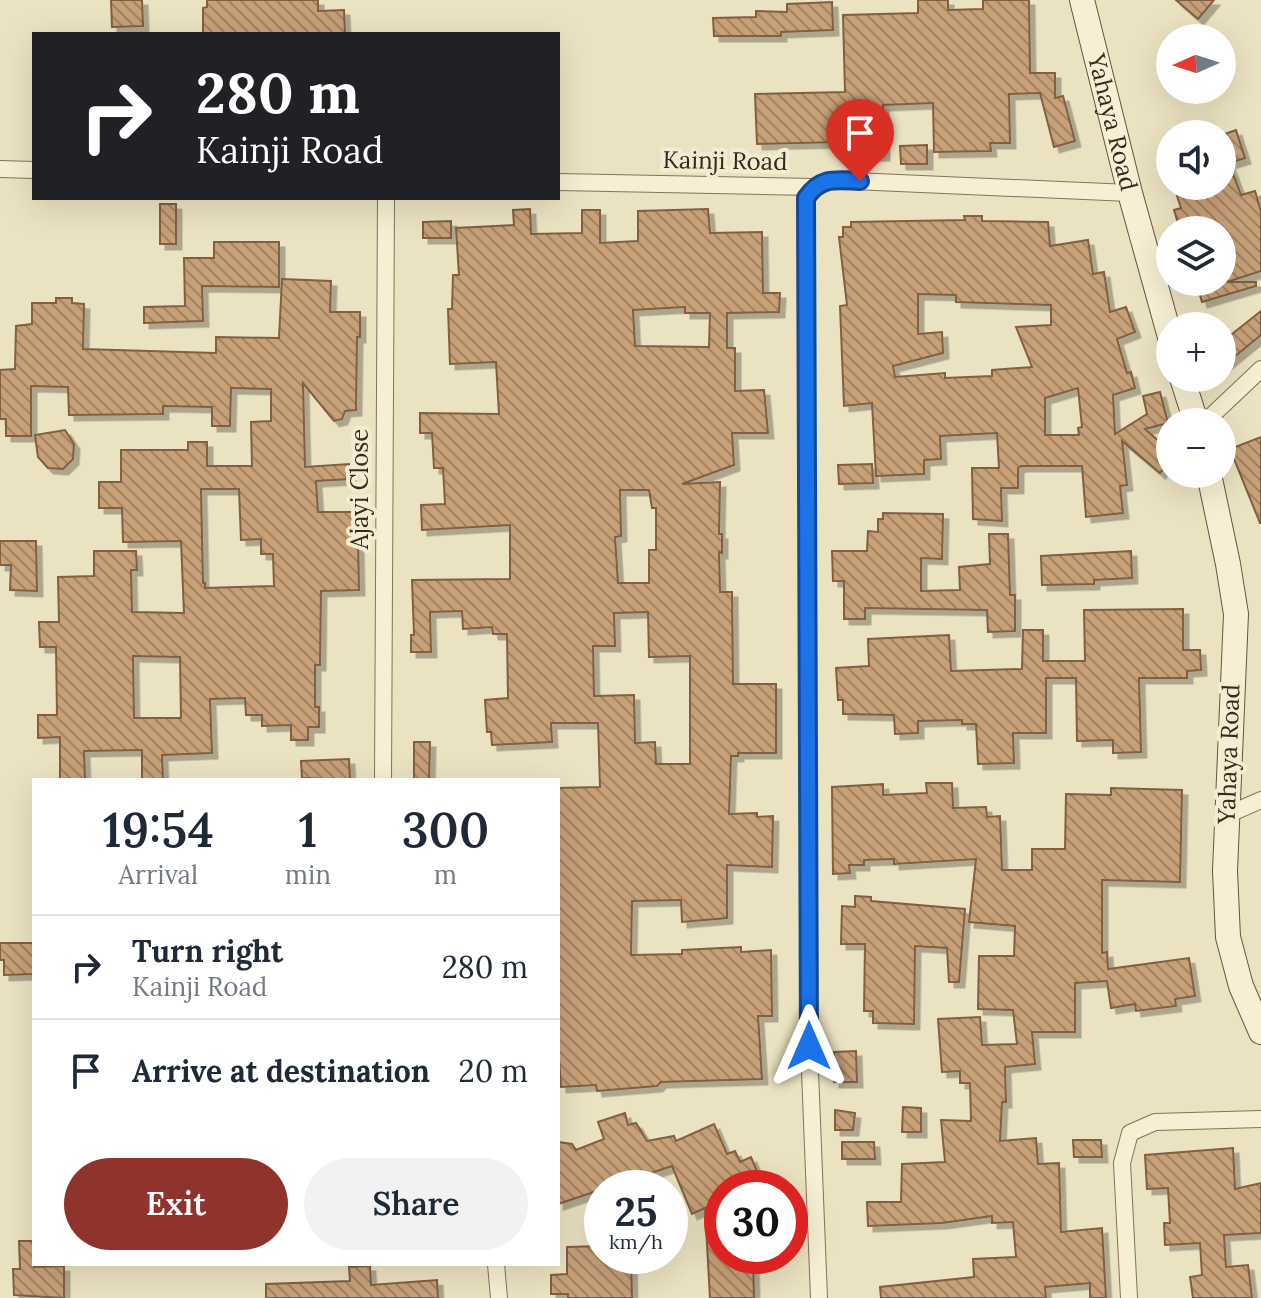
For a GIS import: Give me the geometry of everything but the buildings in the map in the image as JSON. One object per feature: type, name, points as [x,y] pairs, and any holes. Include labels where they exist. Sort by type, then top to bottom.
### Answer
[{"type":"street","name":"Yahaya Road","points":[[1082,0],[1163,312]]},
{"type":"street","points":[[0,169],[32,170]]},
{"type":"street","name":"Kainji Road","points":[[560,182],[813,187],[830,180],[1130,193]]},
{"type":"street","points":[[813,187],[806,198],[809,1046],[819,1298]]},
{"type":"street","name":"Ajayi Close","points":[[383,778],[386,200]]},
{"type":"street","points":[[1220,408],[1261,369]]},
{"type":"street","name":"Yahaya Road","points":[[1212,488],[1236,614],[1225,871],[1228,937],[1241,986],[1261,1032]]},
{"type":"street","points":[[1227,815],[1261,800]]},
{"type":"street","points":[[1129,1298],[1122,1163],[1130,1133],[1155,1122],[1261,1119]]},
{"type":"street","points":[[496,1266],[499,1298]]},
{"type":"route","points":[[809,1046],[806,198],[813,187],[830,180],[860,181]]}]
